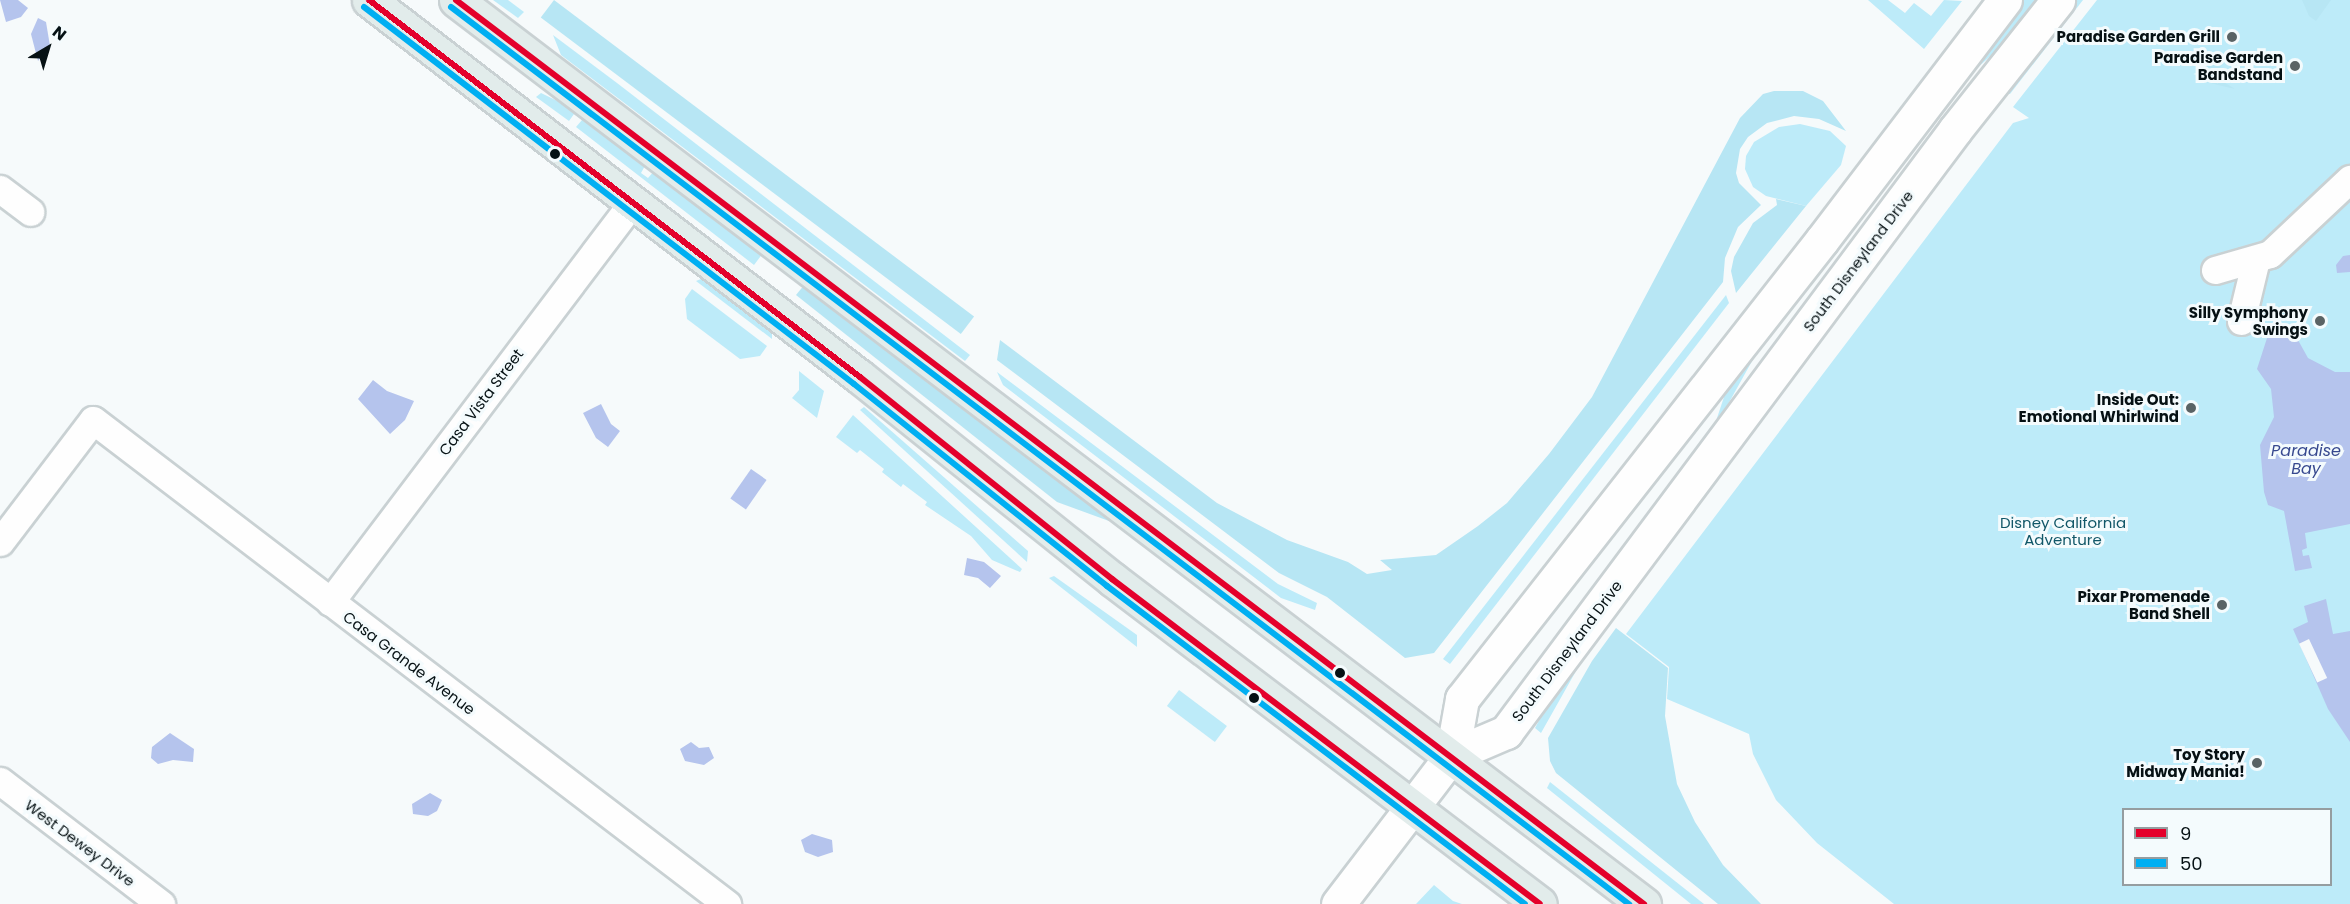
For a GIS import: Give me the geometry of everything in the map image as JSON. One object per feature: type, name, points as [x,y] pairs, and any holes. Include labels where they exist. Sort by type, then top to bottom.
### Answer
[{"type":"main road","points":[[369,0],[860,377],[1112,579],[1540,904]]},
{"type":"main road","points":[[456,0],[1452,755],[1644,904]]},
{"type":"main road","points":[[1338,904],[1452,755],[1462,699],[1822,240],[2005,0]]},
{"type":"main road","name":"South Disneyland Drive","points":[[1452,755],[1506,732],[1955,130],[2058,0]]},
{"type":"main road","points":[[1921,108],[1955,130]]},
{"type":"street","points":[[2215,270],[2270,254],[2350,179]]},
{"type":"street","points":[[0,189],[30,212]]},
{"type":"street","name":"Casa Vista Street","points":[[330,602],[632,203]]},
{"type":"street","points":[[2241,321],[2256,259]]},
{"type":"street","name":"Casa Grande Avenue","points":[[0,542],[93,420],[727,904]]},
{"type":"street","name":"West Dewey Drive","points":[[0,781],[161,904]]},
{"type":"green space","points":[[493,0],[508,0],[524,12],[518,18]]},
{"type":"green space","points":[[1868,0],[1888,0],[1905,13],[1914,3],[1931,16],[1944,0],[1962,1],[1924,49]]},
{"type":"green space","points":[[2023,0],[2038,0],[1996,51],[1975,70],[1969,66]]},
{"type":"green space","points":[[2073,0],[2083,0],[2010,94],[2004,93]]},
{"type":"green space","name":"Disney California Adventure","points":[[2097,0],[2350,0],[2350,904],[1894,904],[1817,843],[1776,800],[1753,754],[1749,734],[1667,699],[1669,667],[1626,634],[2013,123],[2029,118],[2013,107]]},
{"type":"green space","points":[[553,35],[970,355],[965,361],[561,55]]},
{"type":"green space","points":[[541,93],[570,107],[646,164],[641,173],[648,178],[655,170],[763,253],[754,265],[576,127],[582,120],[574,114],[569,121],[536,97]]},
{"type":"green space","points":[[1800,124],[1830,131],[1846,146],[1841,165],[1806,206],[1766,196],[1753,187],[1745,169],[1746,156],[1754,142],[1779,127]]},
{"type":"green space","points":[[1947,166],[1951,167],[1585,655],[1541,733],[1535,728],[1578,649]]},
{"type":"green space","points":[[1823,264],[1761,345],[1712,433],[1729,382]]},
{"type":"green space","points":[[701,279],[772,329],[772,339],[696,281]]},
{"type":"green space","points":[[692,289],[767,346],[760,356],[740,359],[687,319],[685,299]]},
{"type":"green space","points":[[1726,295],[1729,303],[1450,664],[1443,659]]},
{"type":"green space","points":[[799,371],[824,391],[817,418],[792,398],[799,390]]},
{"type":"green space","points":[[997,372],[1278,584],[1317,603],[1315,610],[1281,598],[1003,385]]},
{"type":"green space","points":[[864,407],[1028,551],[1027,562],[860,410]]},
{"type":"green space","points":[[853,415],[1022,569],[1020,572],[992,560],[971,536],[925,505],[927,502],[903,484],[901,487],[882,472],[884,469],[860,450],[857,453],[836,437]]},
{"type":"green space","points":[[1054,576],[1137,635],[1137,647],[1049,578]]},
{"type":"green space","points":[[1179,690],[1227,726],[1215,742],[1167,706]]},
{"type":"green space","points":[[1550,782],[1704,904],[1691,904],[1547,788]]},
{"type":"green space","points":[[1434,885],[1453,901],[1462,904],[1416,904]]},
{"type":"shaded area","points":[[554,0],[974,317],[961,334],[541,18]]},
{"type":"shaded area","points":[[2302,0],[2331,0],[2316,21],[2309,16]]},
{"type":"shaded area","points":[[2217,52],[2226,59],[2214,76],[2235,89],[2197,80]]},
{"type":"shaded area","points":[[1774,91],[1803,91],[1823,101],[1846,131],[1819,119],[1794,116],[1767,123],[1748,137],[1740,149],[1736,173],[1739,183],[1761,205],[1738,227],[1725,258],[1723,282],[1434,653],[1405,658],[1327,597],[1279,573],[997,360],[1000,340],[1217,503],[1287,540],[1348,562],[1367,574],[1392,570],[1380,560],[1436,555],[1507,503],[1549,454],[1592,397],[1740,118],[1763,94]]},
{"type":"shaded area","points":[[1776,199],[1806,206],[1736,293],[1731,271],[1734,257],[1753,223],[1777,205]]},
{"type":"shaded area","points":[[805,284],[1111,518],[1109,521],[1057,502],[796,295]]},
{"type":"shaded area","points":[[1616,628],[1668,668],[1665,716],[1677,784],[1695,822],[1723,865],[1761,904],[1718,904],[1556,773],[1550,761],[1548,738],[1592,661]]},
{"type":"water","points":[[0,0],[18,0],[28,8],[21,17],[6,22]]},
{"type":"water","points":[[38,18],[46,22],[50,46],[38,61],[31,34]]},
{"type":"water","points":[[2350,255],[2350,272],[2337,273],[2336,265],[2343,256]]},
{"type":"water","name":"Paradise Bay","points":[[2293,331],[2308,358],[2335,372],[2350,372],[2350,524],[2305,533],[2307,548],[2302,550],[2303,556],[2309,555],[2312,568],[2295,571],[2284,511],[2268,505],[2264,492],[2260,445],[2274,417],[2271,389],[2257,369],[2268,335]]},
{"type":"water","points":[[373,380],[387,391],[414,401],[405,420],[390,434],[358,399]]},
{"type":"water","points":[[601,404],[611,424],[620,431],[608,447],[596,438],[583,413]]},
{"type":"water","points":[[751,469],[767,480],[746,509],[730,498]]},
{"type":"water","points":[[967,558],[984,562],[1001,576],[990,588],[978,578],[964,575]]},
{"type":"water","points":[[2326,599],[2333,634],[2350,631],[2350,742],[2328,709],[2293,629],[2308,622],[2304,606]]},
{"type":"water","points":[[170,733],[194,749],[193,762],[173,760],[158,764],[151,758],[152,747]]},
{"type":"water","points":[[691,742],[699,748],[709,747],[714,758],[704,765],[685,761],[680,749]]},
{"type":"water","points":[[430,793],[442,800],[437,811],[428,816],[413,814],[412,804]]},
{"type":"water","points":[[812,834],[832,840],[833,852],[818,857],[805,852],[801,840]]},
{"type":"pier","points":[[2309,639],[2327,678],[2317,683],[2299,644]]},
{"type":"transit line","name":"9","points":[[369,0],[860,377],[1112,579],[1540,904]]},
{"type":"transit line","name":"9","points":[[456,0],[1644,904]]},
{"type":"transit line","name":"50","points":[[364,7],[854,384],[1107,586],[1525,904]]},
{"type":"transit line","name":"50","points":[[451,7],[1629,904]]},
{"type":"place","name":"Paradise Garden Grill","points":[[2232,37]]},
{"type":"place","name":"Paradise Garden Bandstand","points":[[2295,66]]},
{"type":"place","name":"Silly Symphony Swings","points":[[2320,321]]},
{"type":"place","name":"Inside Out: Emotional Whirlwind","points":[[2191,408]]},
{"type":"place","name":"Pixar Promenade Band Shell","points":[[2222,605]]},
{"type":"place","name":"Toy Story Midway Mania!","points":[[2257,763]]}]
